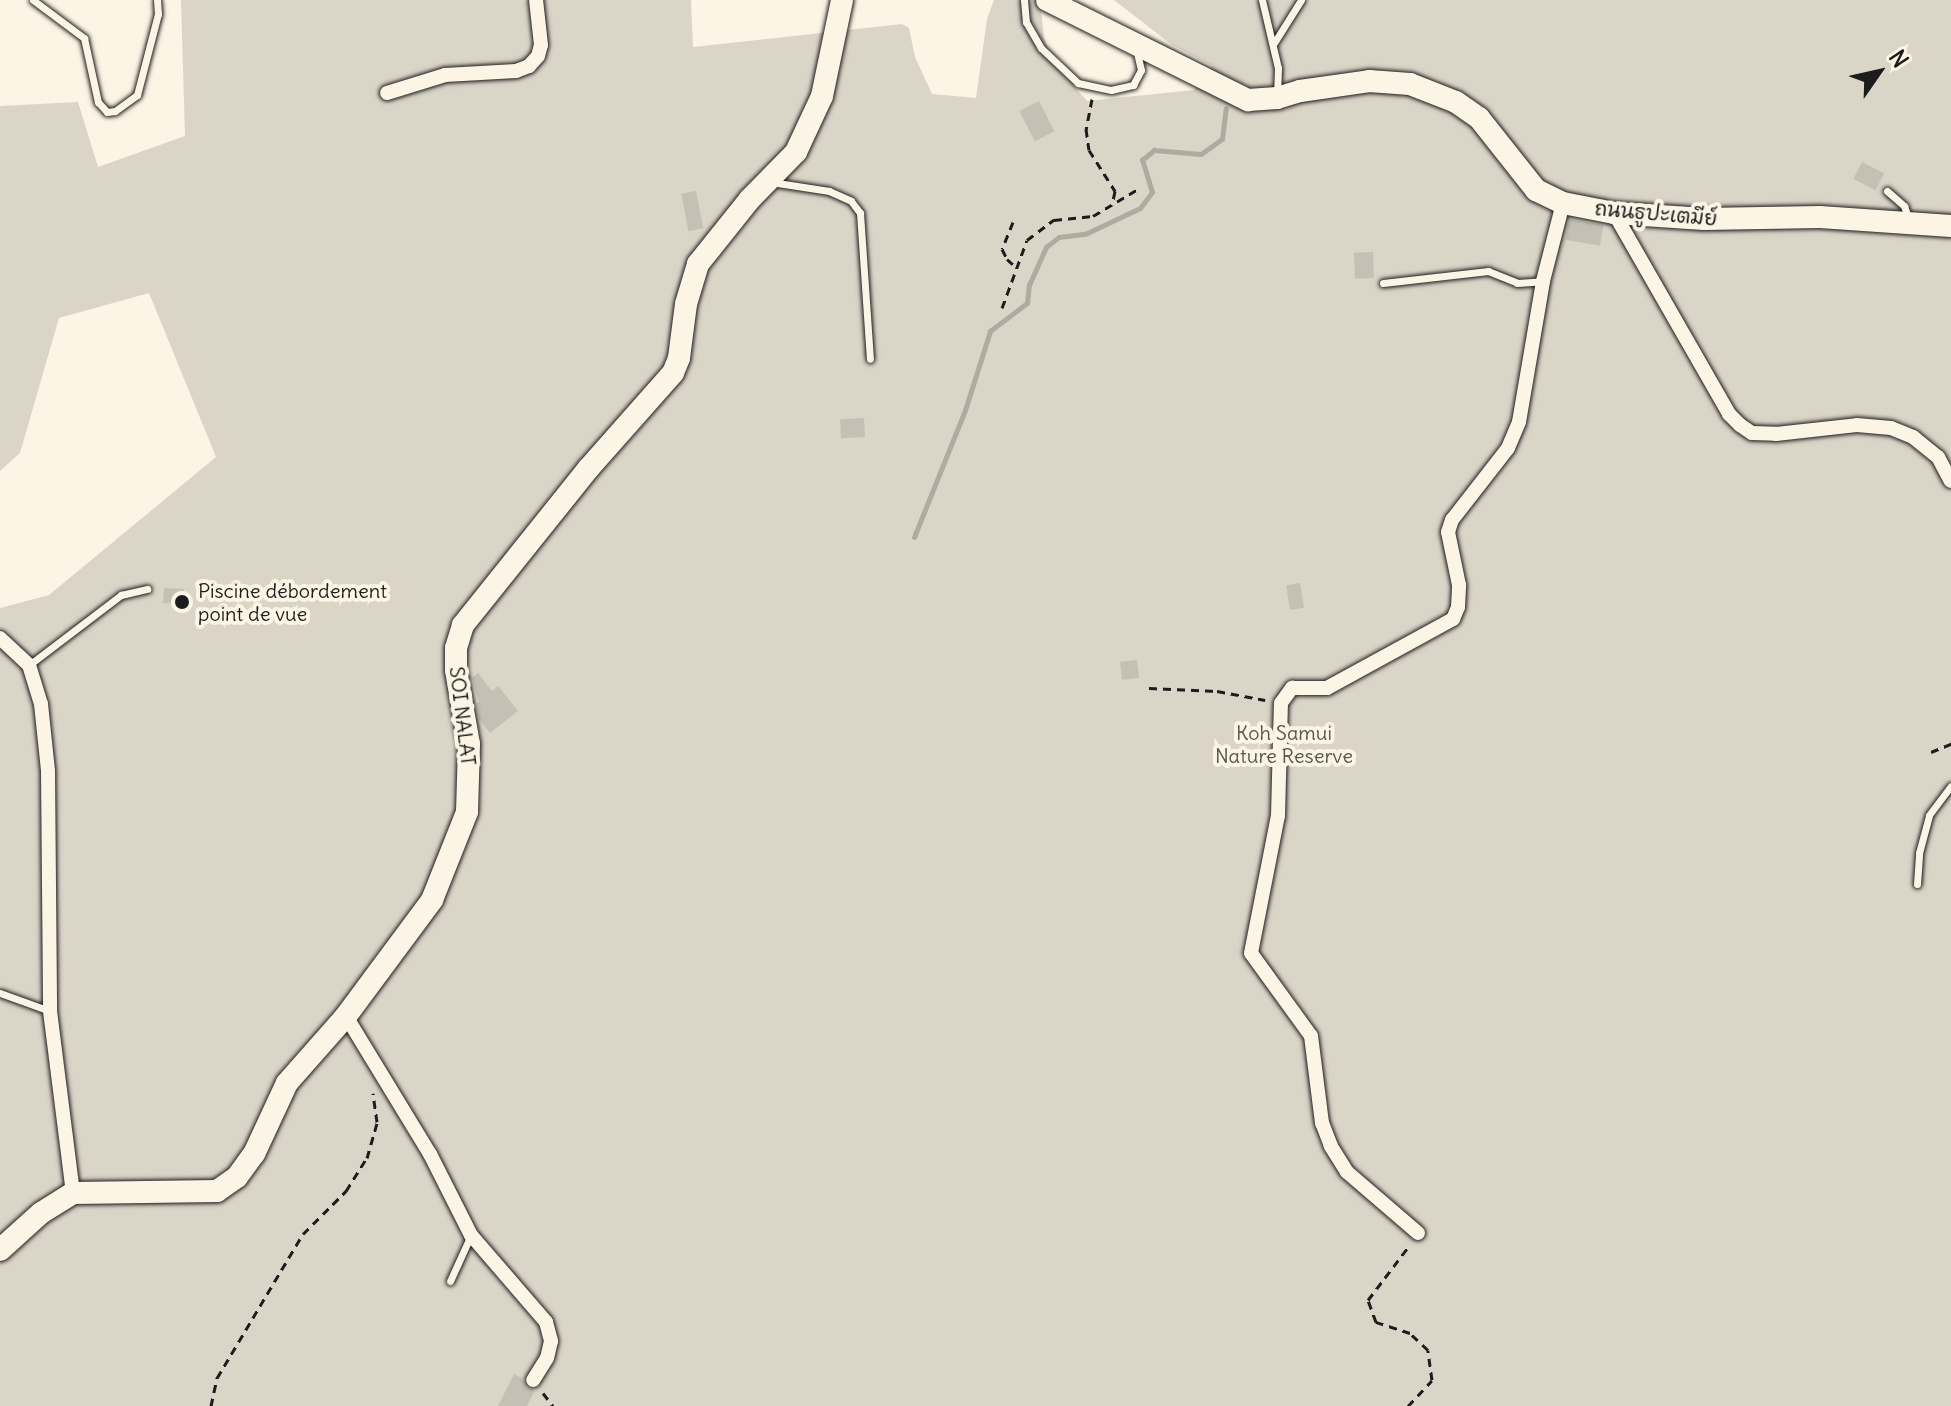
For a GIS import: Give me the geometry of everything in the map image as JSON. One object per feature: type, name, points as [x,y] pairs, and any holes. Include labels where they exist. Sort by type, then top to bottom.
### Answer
[{"type":"street","points":[[387,93],[445,75],[516,71],[529,66],[538,56],[541,45],[536,0]]},
{"type":"street","name":"SOI NALAT","points":[[73,1193],[217,1191],[237,1177],[254,1154],[274,1104],[287,1083],[346,1016],[432,900],[467,812],[469,744],[456,670],[456,648],[463,625],[588,469],[673,373],[679,358],[686,304],[698,264],[750,199],[796,152],[822,96],[842,0]]},
{"type":"street","name":"ถนนธูปะเตมีย์","points":[[1047,0],[1248,100],[1277,98],[1300,91],[1369,81],[1410,84],[1456,102],[1479,118],[1536,190],[1563,203],[1614,213],[1704,219],[1820,217],[1912,226],[1951,226]]},
{"type":"street","points":[[1418,1233],[1347,1172],[1331,1146],[1322,1123],[1311,1036],[1251,953],[1278,816],[1281,703],[1292,688],[1327,688],[1453,619],[1458,607],[1459,585],[1448,532],[1452,520],[1508,448],[1519,422],[1543,281],[1563,203]]},
{"type":"street","points":[[1614,213],[1729,414],[1740,425],[1752,433],[1776,434],[1857,425],[1891,428],[1913,437],[1938,457],[1951,481]]},
{"type":"street","points":[[0,638],[8,642],[29,665],[41,704],[48,771],[50,1011],[73,1193],[41,1213],[0,1250]]},
{"type":"street","points":[[346,1016],[430,1154],[471,1235],[546,1322],[551,1341],[547,1358],[533,1380]]},
{"type":"lane","points":[[33,0],[84,38],[98,102],[107,112],[115,111],[137,95],[158,14],[157,0]]},
{"type":"lane","points":[[1024,0],[1026,22],[1041,48],[1078,83],[1111,90],[1133,85],[1141,70],[1135,44]]},
{"type":"lane","points":[[1262,0],[1278,68],[1277,98]]},
{"type":"lane","points":[[1274,43],[1301,0]]},
{"type":"lane","points":[[769,181],[829,191],[851,201],[860,213],[870,359]]},
{"type":"lane","points":[[1887,191],[1904,206],[1912,226]]},
{"type":"lane","points":[[1383,283],[1488,271],[1517,283],[1543,281]]},
{"type":"lane","points":[[29,665],[121,595],[147,589]]},
{"type":"lane","points":[[1917,884],[1919,853],[1929,815],[1951,786]]},
{"type":"lane","points":[[0,993],[50,1011]]},
{"type":"lane","points":[[450,1281],[471,1235]]},
{"type":"path","points":[[1096,88],[1086,129],[1089,150],[1115,191],[1112,205]]},
{"type":"path","points":[[1002,308],[1027,240],[1054,220],[1093,216],[1138,189]]},
{"type":"path","points":[[1013,222],[1002,249],[1016,267]]},
{"type":"path","points":[[1149,688],[1217,691],[1281,703]]},
{"type":"path","points":[[1931,752],[1951,744]]},
{"type":"path","points":[[211,1406],[217,1378],[303,1234],[346,1191],[367,1158],[377,1122],[372,1085]]},
{"type":"path","points":[[1408,1406],[1432,1380],[1428,1350],[1410,1333],[1376,1322],[1368,1300],[1418,1233]]},
{"type":"green space","name":"Koh Samui Nature Reserve","points":[[181,0],[691,0],[693,47],[902,24],[909,28],[915,57],[932,94],[976,98],[987,19],[994,0],[1040,0],[1044,38],[1054,63],[1087,101],[1194,90],[1212,66],[1172,45],[1114,0],[1951,0],[1951,1406],[0,1406],[0,608],[49,595],[216,457],[149,293],[59,318],[20,453],[0,471],[0,106],[78,102],[98,167],[185,136]]},
{"type":"building","points":[[1039,101],[1054,131],[1035,141],[1019,111]]},
{"type":"building","points":[[1862,162],[1884,173],[1876,190],[1853,179]]},
{"type":"building","points":[[696,191],[703,228],[689,231],[681,194]]},
{"type":"building","points":[[1569,219],[1603,225],[1600,246],[1565,240]]},
{"type":"building","points":[[1373,252],[1374,278],[1355,279],[1354,253]]},
{"type":"building","points":[[864,418],[865,437],[841,438],[840,419]]},
{"type":"building","points":[[1300,583],[1304,608],[1290,610],[1286,585]]},
{"type":"building","points":[[164,588],[184,589],[183,604],[163,603]]},
{"type":"building","points":[[1137,660],[1139,678],[1122,680],[1120,662]]},
{"type":"building","points":[[478,673],[492,691],[498,686],[518,711],[490,733],[479,719],[476,704],[479,702],[472,678]]},
{"type":"building","points":[[514,1374],[523,1379],[527,1388],[535,1390],[527,1406],[498,1406]]},
{"type":"waterway","points":[[914,537],[965,410],[990,331],[1027,303],[1029,285],[1046,247],[1059,237],[1085,234],[1140,208],[1152,192],[1142,160],[1154,150],[1201,154],[1222,139],[1226,108]]},
{"type":"place","name":"Piscine débordement point de vue","points":[[182,602]]}]
